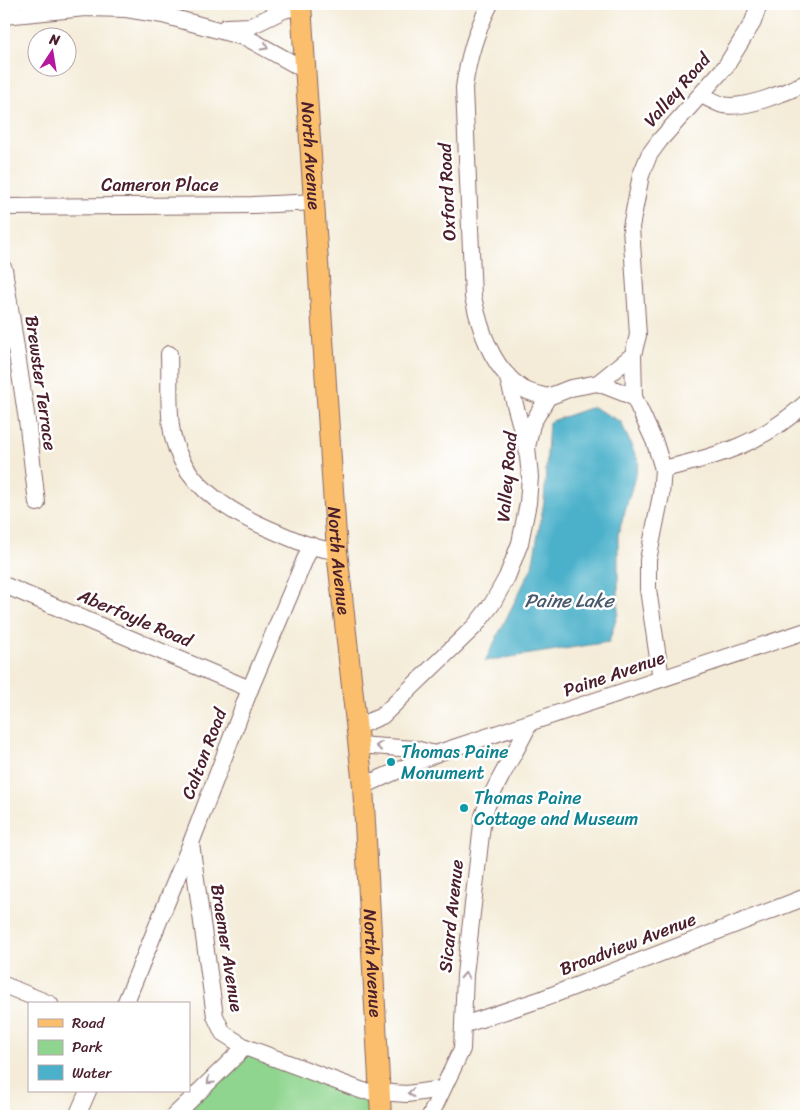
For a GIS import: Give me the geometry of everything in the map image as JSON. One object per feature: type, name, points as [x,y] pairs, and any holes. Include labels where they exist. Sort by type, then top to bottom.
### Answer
[{"type":"main road","name":"North Avenue","points":[[301,5],[316,202],[337,551],[362,786],[381,1116]]},
{"type":"street","name":"Oxford Road","points":[[490,4],[480,23],[468,61],[464,88],[467,206],[472,297],[478,323],[487,345],[507,375]]},
{"type":"street","name":"Valley Road","points":[[663,469],[655,443],[634,397],[633,355],[638,335],[632,227],[641,175],[649,155],[660,140],[701,95],[738,47],[753,22],[759,4]]},
{"type":"street","points":[[222,29],[251,26],[284,10],[301,5]]},
{"type":"street","points":[[4,16],[85,8],[126,10],[163,15],[222,29],[228,33],[256,42],[305,70]]},
{"type":"street","points":[[701,95],[722,105],[733,106],[778,96],[806,84]]},
{"type":"street","name":"Cameron Place","points":[[4,207],[253,205],[316,202]]},
{"type":"street","name":"Brewster Terrace","points":[[4,269],[6,298],[36,502]]},
{"type":"street","points":[[169,354],[171,427],[176,447],[193,479],[236,515],[311,545],[337,551]]},
{"type":"street","points":[[507,375],[519,387],[548,397],[571,388],[598,383],[633,355]]},
{"type":"street","points":[[507,375],[527,447]]},
{"type":"street","points":[[598,383],[634,397]]},
{"type":"street","name":"Valley Road","points":[[357,736],[382,716],[475,626],[492,604],[507,576],[520,543],[528,502],[530,477],[527,447],[532,424],[548,397]]},
{"type":"street","points":[[661,678],[648,590],[648,560],[661,495],[663,469],[721,454],[769,433],[806,403]]},
{"type":"street","name":"Calton Road","points":[[126,1002],[191,843],[250,689],[311,545]]},
{"type":"street","name":"Aberfoyle Road","points":[[4,585],[250,689]]},
{"type":"street","name":"Paine Avenue","points":[[362,786],[435,754],[806,630]]},
{"type":"street","name":"Sicard Avenue","points":[[430,1116],[442,1089],[458,1061],[462,1049],[465,975],[483,816],[489,798],[516,752],[529,724]]},
{"type":"street","name":"Paine Avenue","points":[[357,736],[435,754]]},
{"type":"street","name":"Braemer Avenue","points":[[191,843],[215,1016],[223,1033],[244,1047],[319,1076],[363,1091],[380,1092]]},
{"type":"street","name":"Broadview Avenue","points":[[464,1025],[542,999],[806,897]]},
{"type":"street","points":[[4,985],[45,1002]]},
{"type":"street","points":[[174,1116],[244,1047]]},
{"type":"street","points":[[380,1092],[406,1094],[442,1089]]},
{"type":"street","points":[[77,1116],[88,1092]]},
{"type":"green space","points":[[245,1053],[374,1100],[374,1116],[180,1116]]},
{"type":"water","name":"Paine Lake","points":[[593,407],[621,422],[639,463],[618,535],[618,613],[609,642],[485,661],[532,567],[544,502],[549,422]]},
{"type":"place","name":"Thomas Paine Monument","points":[[391,762]]},
{"type":"place","name":"Thomas Paine Cottage and Museum","points":[[464,808]]}]
